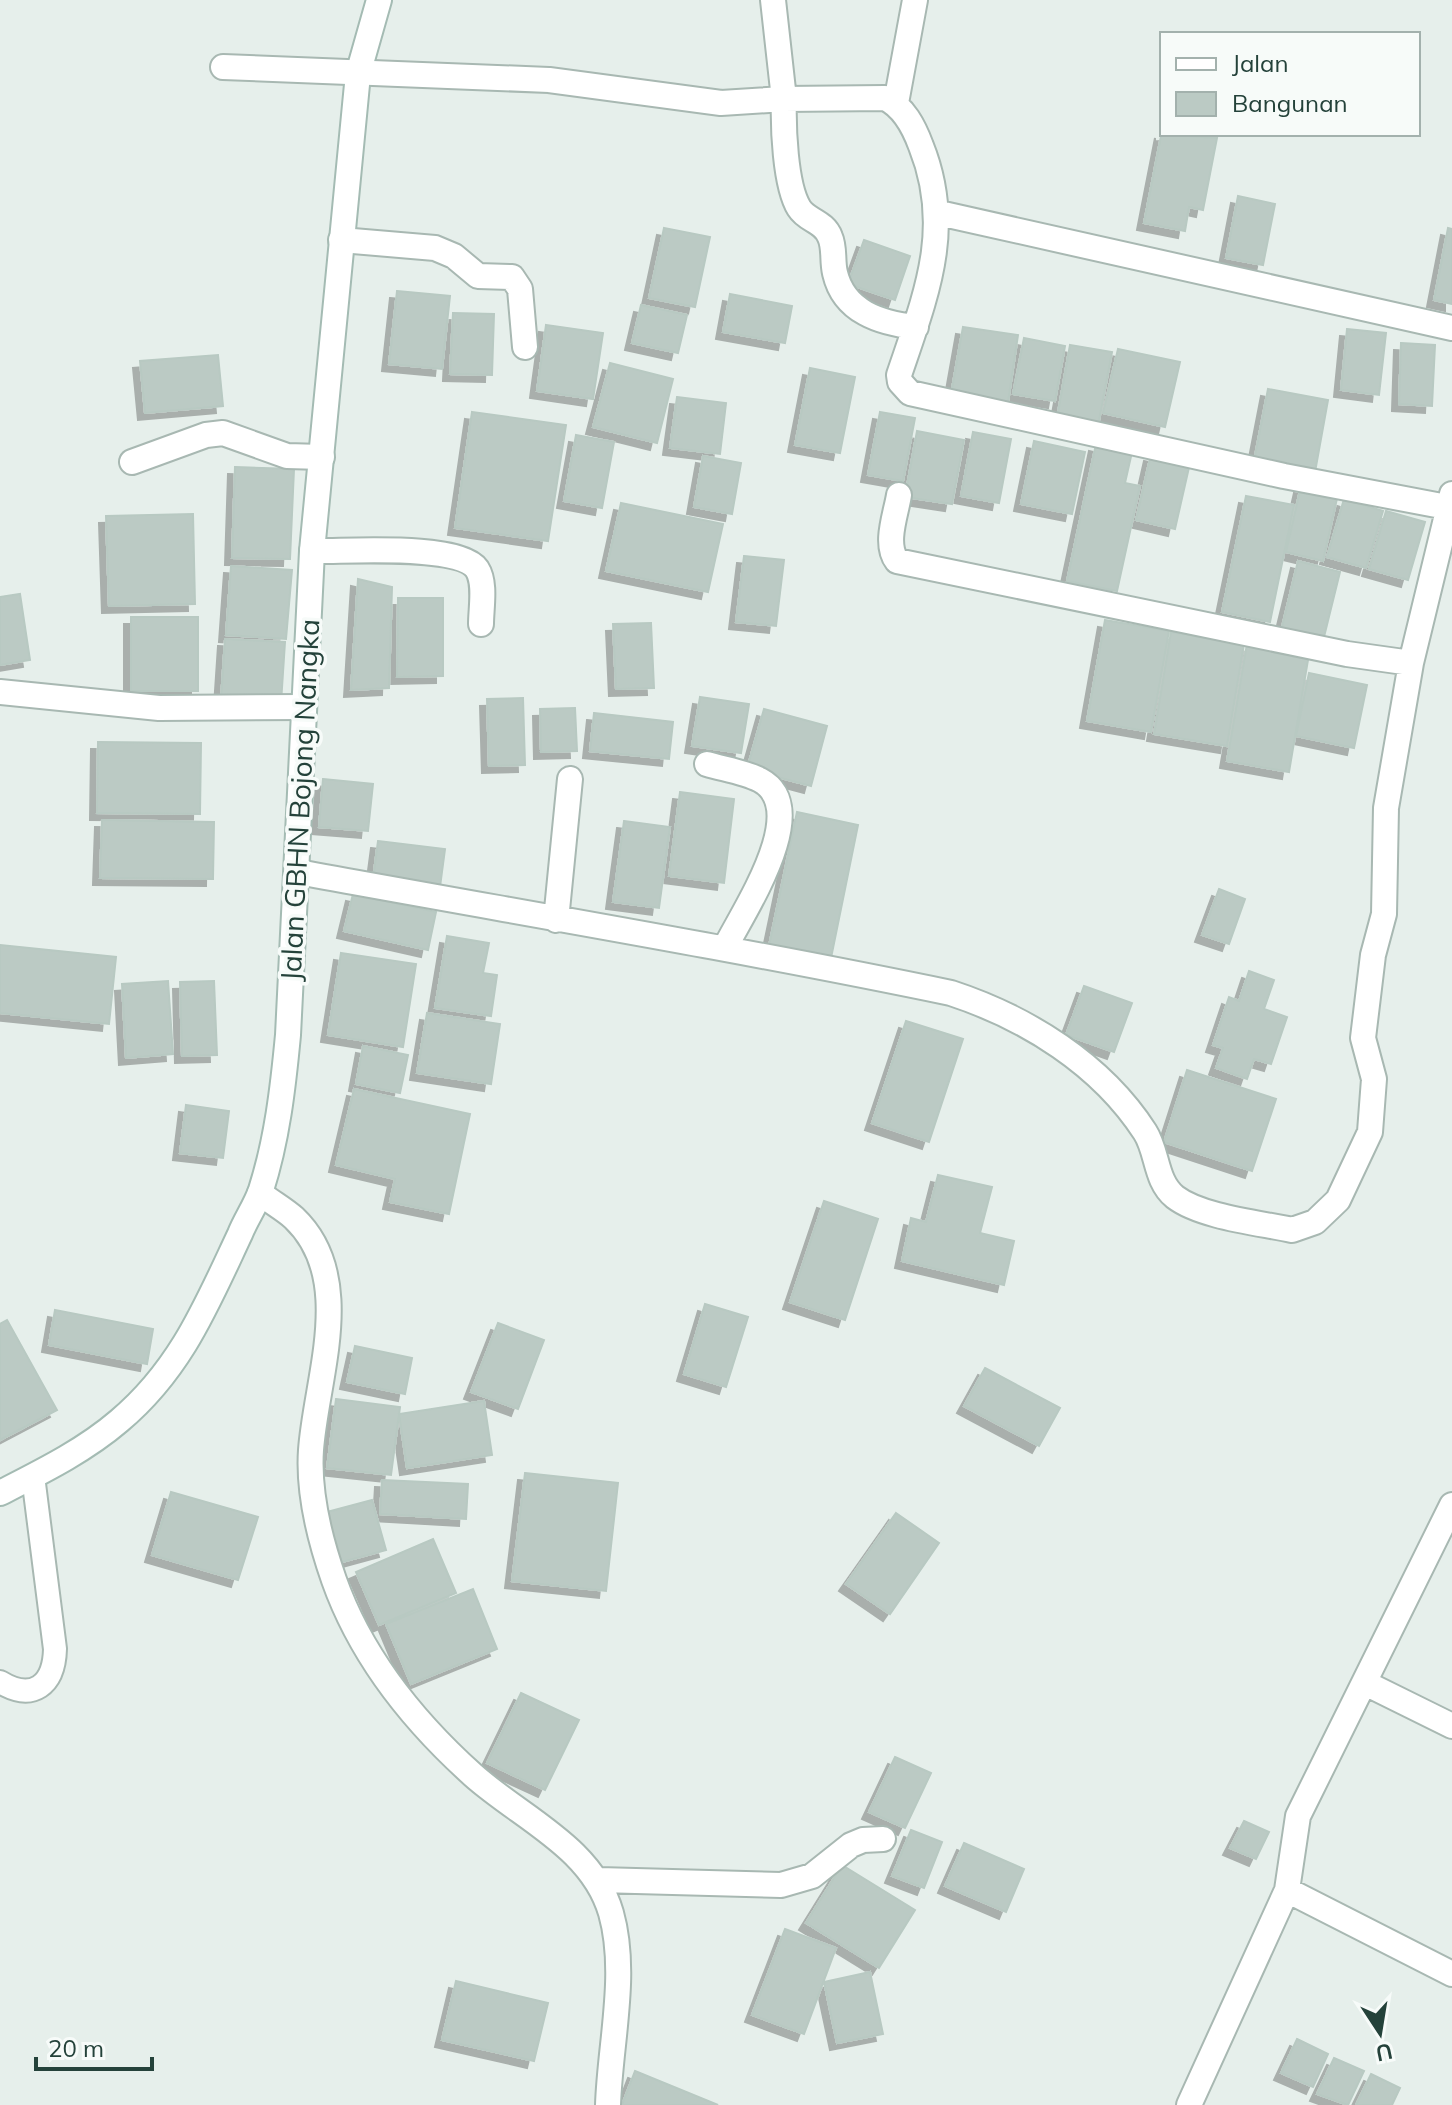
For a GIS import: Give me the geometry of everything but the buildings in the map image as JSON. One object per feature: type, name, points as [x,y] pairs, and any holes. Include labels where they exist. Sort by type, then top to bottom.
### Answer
[{"type":"street","name":"Jalan GBHN Bojong Nangka","points":[[0,1493],[75,1452],[120,1421],[161,1378],[197,1329],[260,1193],[282,1100],[298,872],[312,551],[341,240],[358,74],[379,0]]},
{"type":"street","points":[[773,0],[791,187],[799,208],[821,223],[830,236],[835,275],[846,301],[873,317],[916,327]]},
{"type":"street","points":[[896,103],[915,0]]},
{"type":"street","points":[[223,67],[549,80],[721,103],[868,95],[896,103],[919,140],[930,169],[939,213],[935,246],[916,327],[899,375],[900,382],[910,393],[1284,476],[1451,503],[1411,663],[1386,808],[1384,914],[1363,1038],[1374,1079],[1370,1132],[1338,1200],[1304,1228],[1292,1230],[1213,1212],[1175,1197],[1159,1175],[1152,1143],[1129,1106],[1097,1074],[1010,1014],[951,993],[726,946],[556,920],[298,872]]},
{"type":"street","points":[[939,213],[1452,328]]},
{"type":"street","points":[[341,240],[435,248],[454,256],[478,276],[512,277],[520,289],[525,347]]},
{"type":"street","points":[[132,462],[223,433],[237,435],[258,449],[322,457]]},
{"type":"street","points":[[899,495],[891,540],[891,551],[897,561],[1347,654],[1411,663]]},
{"type":"street","points":[[312,551],[412,552],[459,557],[476,568],[481,580],[481,624]]},
{"type":"street","points":[[0,692],[159,708],[304,707]]},
{"type":"street","points":[[707,764],[761,780],[773,790],[780,814],[777,842],[726,946]]},
{"type":"street","points":[[556,920],[570,779]]},
{"type":"street","points":[[260,1193],[296,1220],[312,1245],[326,1283],[327,1342],[311,1447],[311,1481],[334,1580],[354,1625],[407,1707],[443,1747],[504,1801],[551,1834],[599,1880],[616,1938],[608,2105]]},
{"type":"street","points":[[1197,2102],[1287,1890],[1298,1816],[1452,1505]]},
{"type":"street","points":[[1365,1683],[1452,1726]]},
{"type":"street","points":[[599,1880],[781,1885],[812,1876],[851,1845],[883,1839]]},
{"type":"street","points":[[1287,1890],[1452,1974]]},
{"type":"lane","points":[[0,1682],[18,1690],[34,1689],[47,1681],[54,1670],[55,1649],[33,1476]]}]
